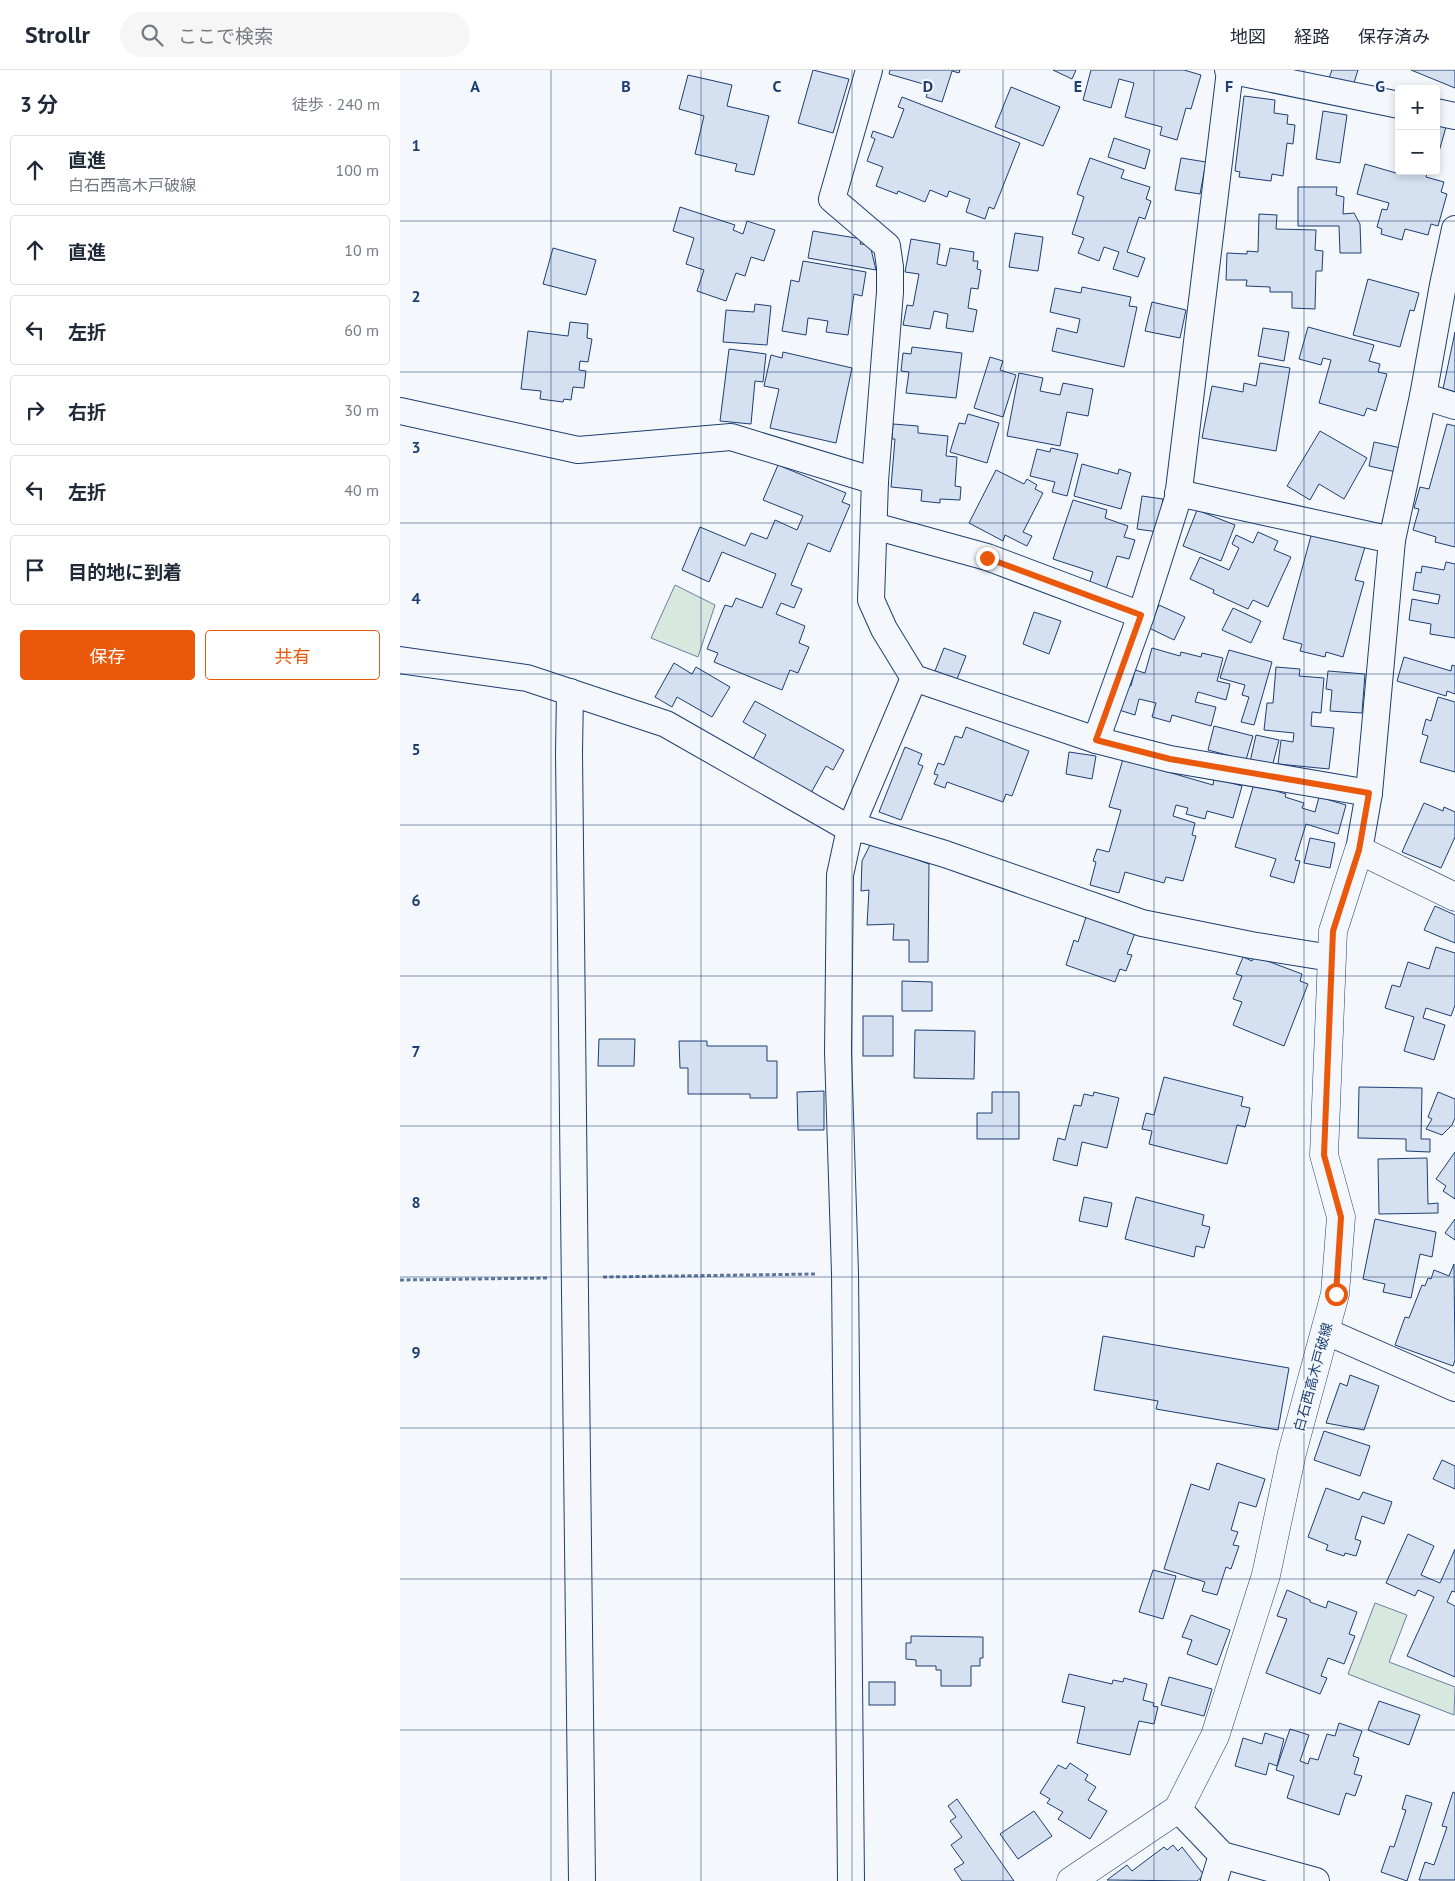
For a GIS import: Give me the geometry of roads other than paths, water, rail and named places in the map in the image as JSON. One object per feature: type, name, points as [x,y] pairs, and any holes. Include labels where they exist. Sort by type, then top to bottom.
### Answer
[{"type":"main road","points":[[1359,850],[1455,897]]},
{"type":"main road","name":"白石西高木戸破線","points":[[1071,1881],[1178,1808],[1215,1736],[1266,1575],[1292,1453],[1336,1294],[1341,1217],[1324,1155],[1333,931],[1359,850]]},
{"type":"street","points":[[869,70],[832,199],[887,246],[890,292],[875,481],[871,600],[884,629],[914,678],[1096,740],[1170,759],[1369,793]]},
{"type":"street","points":[[1096,740],[1141,615],[1178,493],[1232,71],[1395,104]]},
{"type":"street","points":[[1440,113],[1455,116]]},
{"type":"street","points":[[1359,850],[1369,793],[1392,540],[1423,396],[1455,229]]},
{"type":"street","points":[[1423,396],[1455,406]]},
{"type":"street","points":[[400,411],[578,450],[731,437],[875,481]]},
{"type":"street","points":[[1178,493],[1392,540]]},
{"type":"street","points":[[874,526],[987,558],[1141,615]]},
{"type":"street","points":[[400,660],[527,678],[666,724],[850,829],[866,830],[945,854],[1142,924],[1332,958]]},
{"type":"street","points":[[851,1881],[845,1273],[838,1052],[840,875],[850,829],[914,678]]},
{"type":"street","points":[[570,692],[569,753],[576,1278],[578,1658],[582,1881]]},
{"type":"street","points":[[1325,1331],[1455,1388]]},
{"type":"street","points":[[1178,1808],[1222,1855],[1316,1881]]},
{"type":"street","points":[[1214,1881],[1222,1855]]}]
